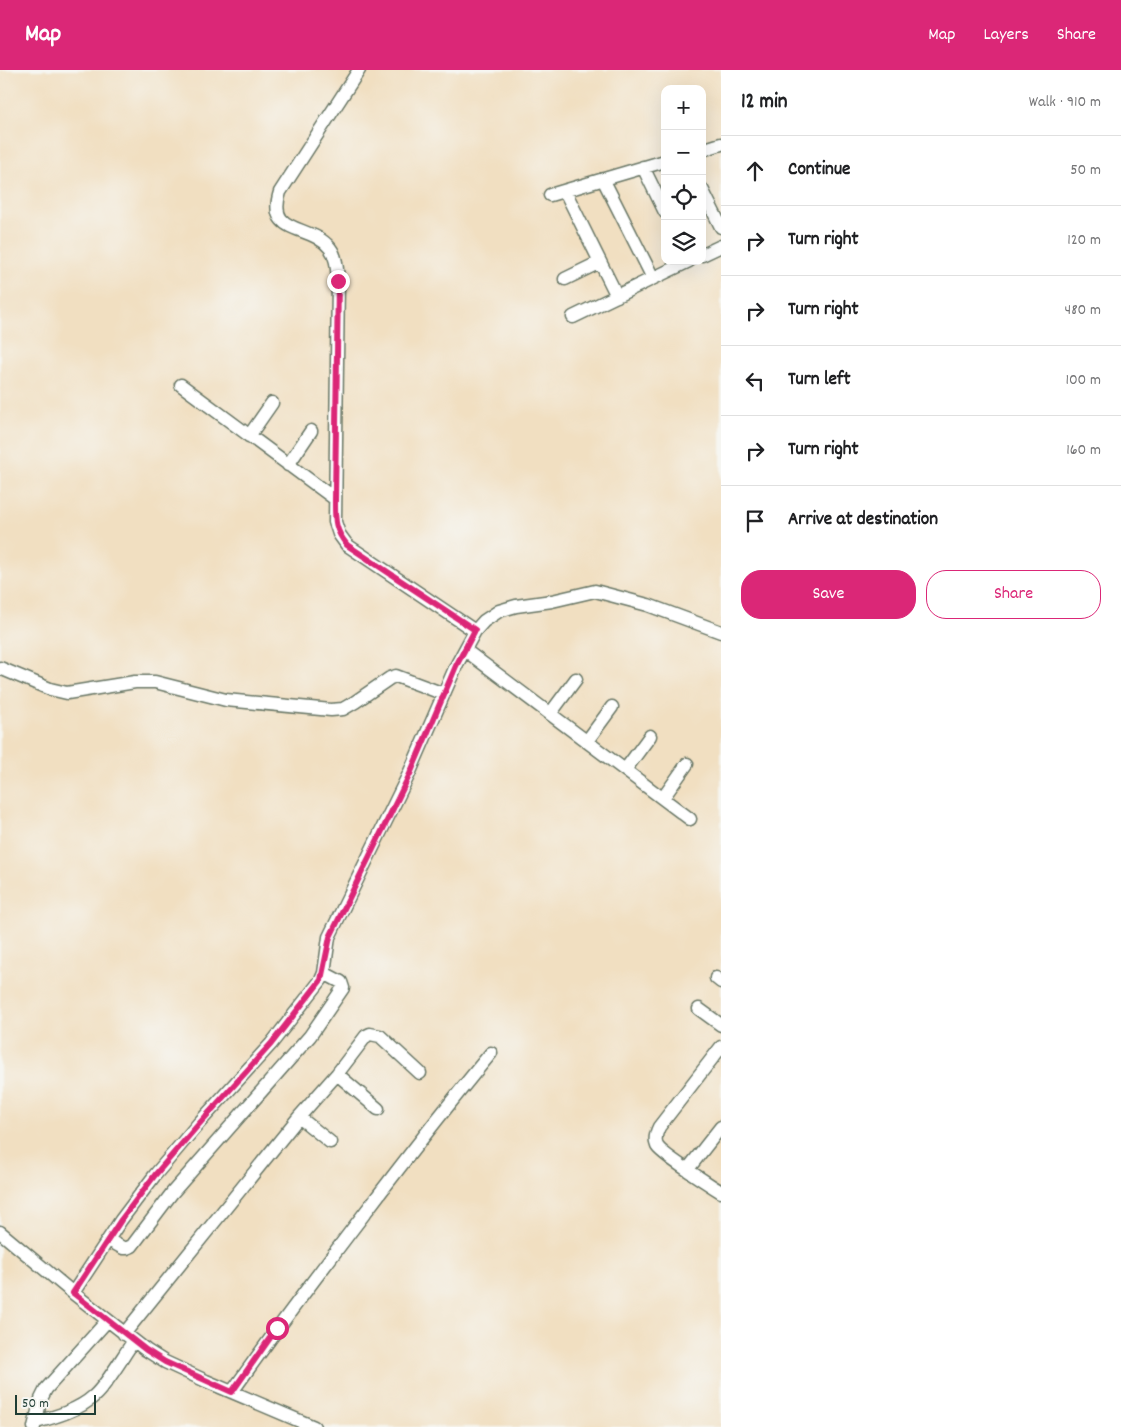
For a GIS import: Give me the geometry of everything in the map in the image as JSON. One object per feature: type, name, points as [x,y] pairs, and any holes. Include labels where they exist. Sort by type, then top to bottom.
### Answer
[{"type":"street","points":[[359,70],[280,192],[276,204],[277,214],[283,223],[322,240],[330,248],[336,260],[338,281],[335,522],[338,534],[347,545],[475,630]]},
{"type":"street","points":[[706,149],[721,144]]},
{"type":"street","points":[[550,195],[661,162]]},
{"type":"street","points":[[643,167],[661,204]]},
{"type":"street","points":[[603,179],[654,278]]},
{"type":"street","points":[[564,190],[617,296]]},
{"type":"street","points":[[706,197],[721,227]]},
{"type":"street","points":[[706,253],[721,246]]},
{"type":"street","points":[[565,278],[600,262]]},
{"type":"street","points":[[573,317],[681,265]]},
{"type":"street","points":[[181,385],[335,499]]},
{"type":"street","points":[[249,436],[272,403]]},
{"type":"street","points":[[288,465],[311,431]]},
{"type":"street","points":[[73,1293],[108,1240],[155,1175],[271,1044],[317,986],[324,973],[330,937],[410,774],[444,694],[475,630],[499,611],[595,591],[648,605],[721,632]]},
{"type":"street","points":[[465,650],[690,819]]},
{"type":"street","points":[[0,668],[50,689],[67,693],[135,682],[155,682],[226,700],[310,709],[343,709],[396,676],[444,694]]},
{"type":"street","points":[[550,714],[576,679]]},
{"type":"street","points":[[587,741],[612,707]]},
{"type":"street","points":[[625,770],[650,736]]},
{"type":"street","points":[[663,798],[687,764]]},
{"type":"street","points":[[108,1240],[123,1248],[132,1246],[172,1193],[310,1036],[343,988],[341,982],[324,973]]},
{"type":"street","points":[[699,1009],[721,1025]]},
{"type":"street","points":[[35,1425],[74,1408],[94,1396],[128,1338],[299,1117],[337,1074],[366,1036],[370,1034],[380,1036],[420,1073]]},
{"type":"street","points":[[721,1048],[659,1127],[655,1141],[658,1148],[721,1192]]},
{"type":"street","points":[[232,1392],[277,1328],[392,1176],[491,1053]]},
{"type":"street","points":[[337,1074],[378,1109]]},
{"type":"street","points":[[299,1117],[330,1142]]},
{"type":"street","points":[[688,1169],[721,1127]]},
{"type":"street","points":[[0,1232],[128,1338],[165,1362],[314,1427]]},
{"type":"street","points":[[35,1425],[41,1399],[46,1389],[107,1321]]},
{"type":"route","points":[[277,1328],[232,1392],[165,1362],[133,1342],[73,1293],[121,1220],[155,1175],[271,1044],[321,980],[324,973],[327,943],[410,774],[456,666],[475,630],[347,545],[338,534],[335,522],[338,281]]}]
